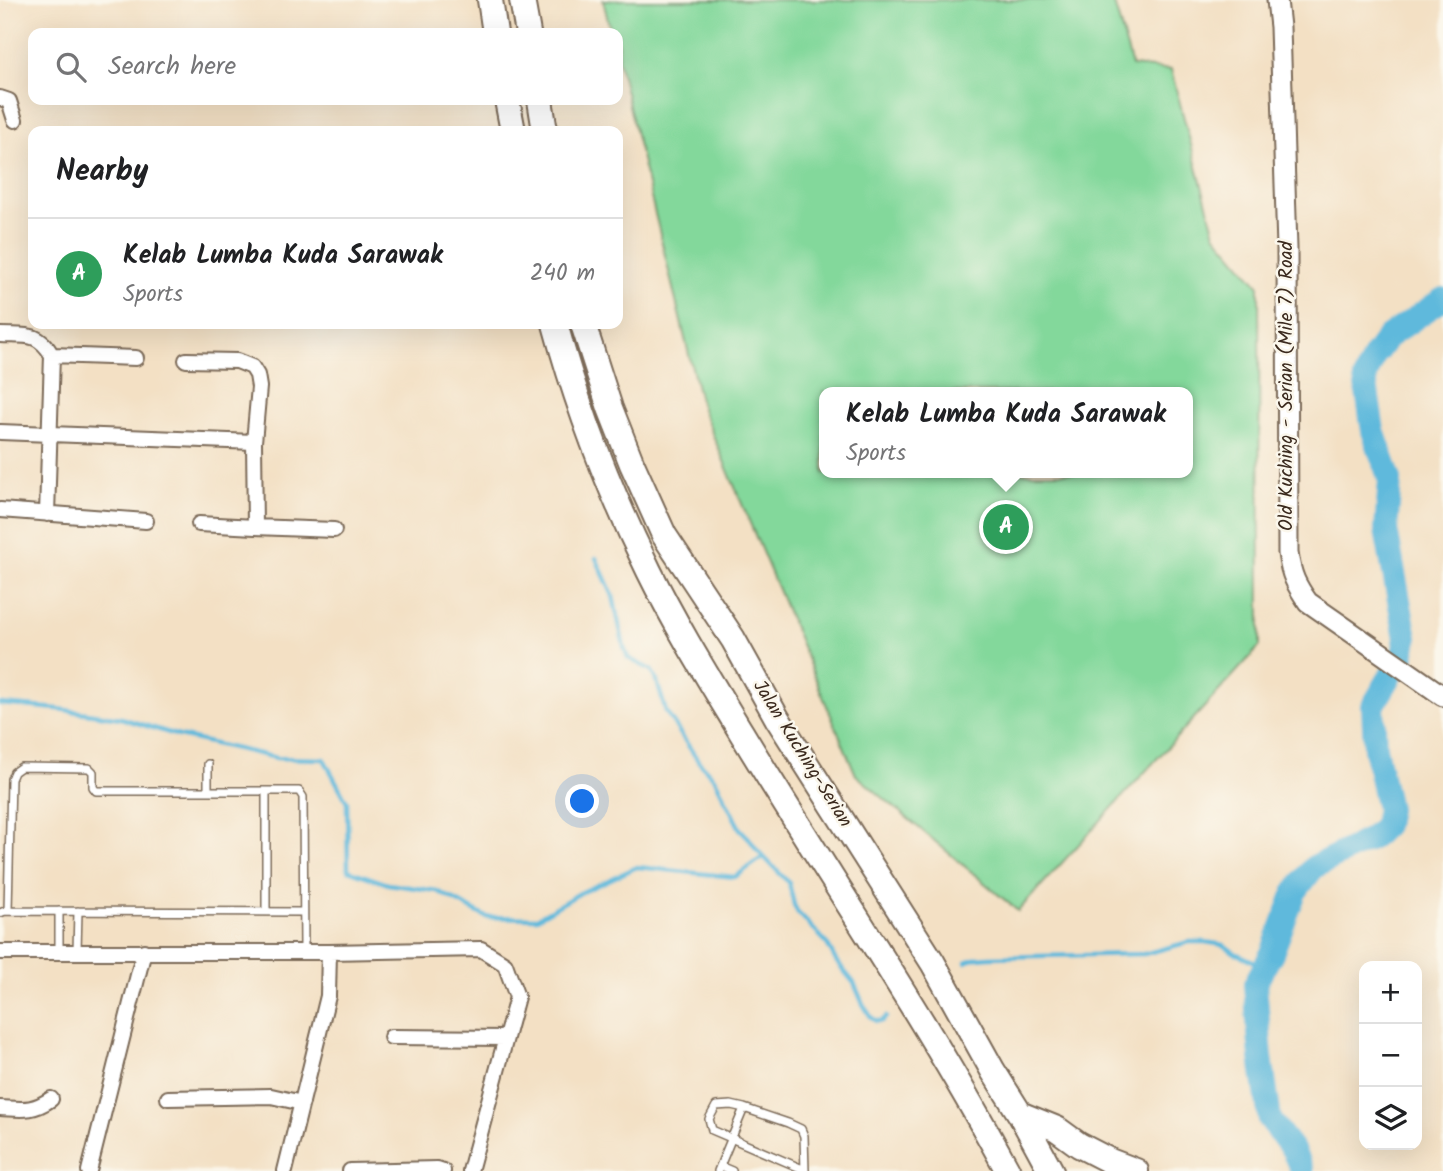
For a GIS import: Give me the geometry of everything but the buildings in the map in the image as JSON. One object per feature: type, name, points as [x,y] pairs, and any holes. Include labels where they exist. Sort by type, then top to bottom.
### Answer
[{"type":"highway","points":[[490,0],[494,28]]},
{"type":"highway","points":[[522,0],[527,28]]},
{"type":"highway","points":[[508,105],[512,126]]},
{"type":"highway","points":[[541,105],[544,126]]},
{"type":"highway","name":"Jalan Kuching-Serian","points":[[556,329],[566,366],[614,495],[679,628],[912,1006],[1008,1171]]},
{"type":"highway","name":"Jalan Kuching-Serian","points":[[585,329],[632,464],[664,535],[733,639],[777,718],[933,963],[1051,1171]]},
{"type":"highway","points":[[1020,1114],[1057,1129],[1079,1145],[1136,1171]]},
{"type":"street","name":"Old Kuching - Serian (Mile 7) Road","points":[[1277,0],[1287,248],[1288,553],[1291,572],[1296,586],[1308,602],[1435,691]]},
{"type":"street","points":[[0,98],[9,101],[15,120]]},
{"type":"street","points":[[0,335],[32,336],[45,342],[52,355],[47,514]]},
{"type":"street","points":[[52,355],[136,358]]},
{"type":"street","points":[[186,360],[236,361],[252,367],[257,375],[259,387],[254,442],[255,527]]},
{"type":"street","points":[[0,432],[254,442]]},
{"type":"street","points":[[0,510],[146,521]]},
{"type":"street","points":[[199,524],[334,530]]},
{"type":"street","points":[[0,952],[481,949],[505,964],[517,997],[470,1171]]},
{"type":"street","points":[[89,1171],[144,950]]},
{"type":"street","points":[[285,1171],[328,996],[329,952]]},
{"type":"street","points":[[391,1037],[506,1038]]},
{"type":"street","points":[[169,1098],[271,1097],[302,1103]]},
{"type":"street","points":[[0,1108],[32,1109],[51,1100]]},
{"type":"street","points":[[350,1171],[443,1171]]},
{"type":"lane","points":[[208,764],[208,791]]},
{"type":"lane","points":[[303,912],[4,912],[11,779],[14,772],[21,767],[89,768],[93,772],[93,787],[96,791],[299,791],[303,797],[304,951]]},
{"type":"lane","points":[[0,790],[11,791]]},
{"type":"lane","points":[[266,791],[266,912]]},
{"type":"lane","points":[[59,911],[59,951]]},
{"type":"lane","points":[[77,951],[78,911]]},
{"type":"lane","points":[[731,1105],[788,1122],[801,1129],[804,1136],[805,1170],[732,1140],[712,1130],[709,1119],[716,1106],[731,1105]]},
{"type":"lane","points":[[732,1171],[719,1168],[744,1108]]},
{"type":"green space","points":[[603,0],[1113,0],[1132,66],[1171,70],[1215,234],[1259,286],[1260,646],[1018,911],[856,775],[702,409],[623,81],[623,28],[610,28]]},
{"type":"waterway","points":[[1302,1171],[1293,1150],[1270,1120],[1255,984],[1272,953],[1295,892],[1314,867],[1372,838],[1385,825],[1388,809],[1375,748],[1373,706],[1403,655],[1406,638],[1386,530],[1390,480],[1373,431],[1365,378],[1374,356],[1388,337],[1443,299]]},
{"type":"waterway","points":[[596,558],[613,596],[628,658],[651,670],[666,712],[699,762],[715,779],[740,829],[789,883],[798,913],[826,942],[836,961],[854,983],[871,1017],[876,1021],[882,1021],[886,1017]]},
{"type":"waterway","points":[[0,704],[121,718],[179,736],[277,758],[324,759],[347,802],[348,870],[388,884],[437,891],[486,917],[537,918],[580,893],[637,867],[735,877],[763,857]]},
{"type":"waterway","points":[[966,962],[989,957],[1144,954],[1189,942],[1205,942],[1224,945],[1264,966]]},
{"type":"place","name":"Kelab Lumba Kuda Sarawak","points":[[1006,527]]}]
